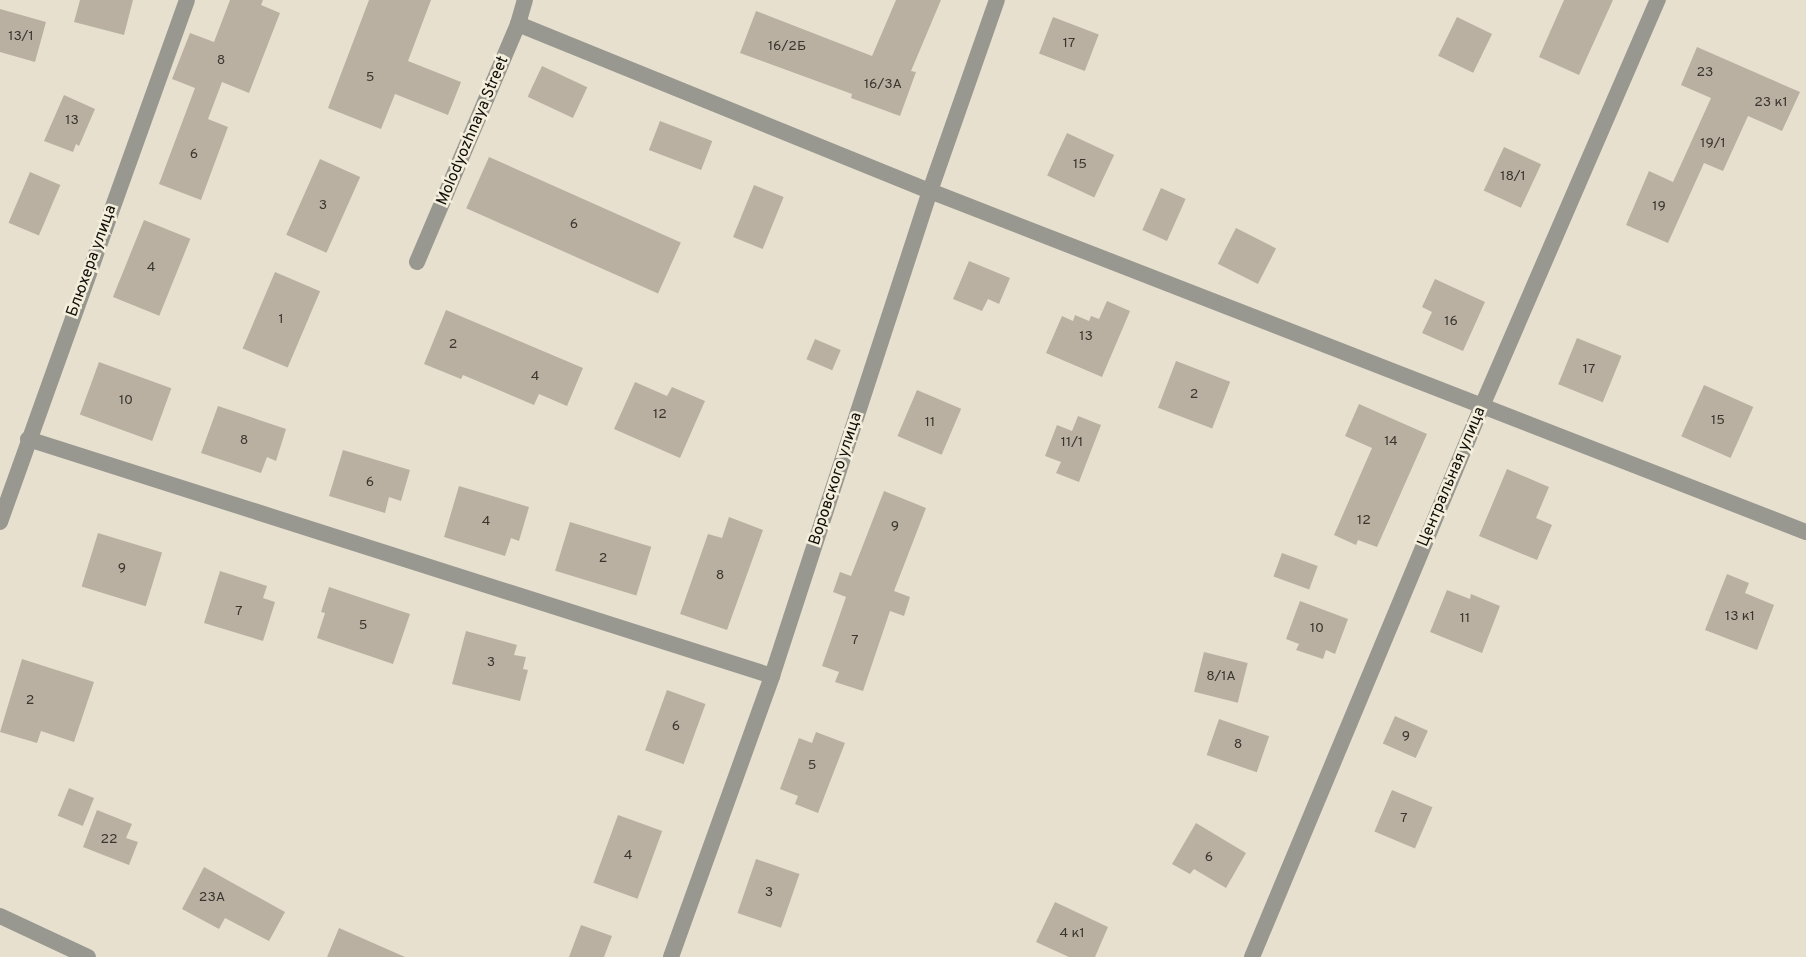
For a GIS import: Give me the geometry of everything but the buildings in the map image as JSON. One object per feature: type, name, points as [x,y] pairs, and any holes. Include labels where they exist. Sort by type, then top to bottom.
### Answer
[{"type":"street","name":"Блюхера улица","points":[[0,522],[186,0]]},
{"type":"street","name":"Molodyozhnaya Street","points":[[417,262],[518,24],[525,0]]},
{"type":"street","name":"Воровского улица","points":[[671,957],[772,676],[930,191],[997,0]]},
{"type":"street","name":"Центральная улица","points":[[1252,957],[1482,406],[1658,0]]},
{"type":"street","points":[[518,24],[930,191],[1806,532]]},
{"type":"street","points":[[28,439],[772,676]]},
{"type":"street","points":[[0,916],[88,957]]}]
